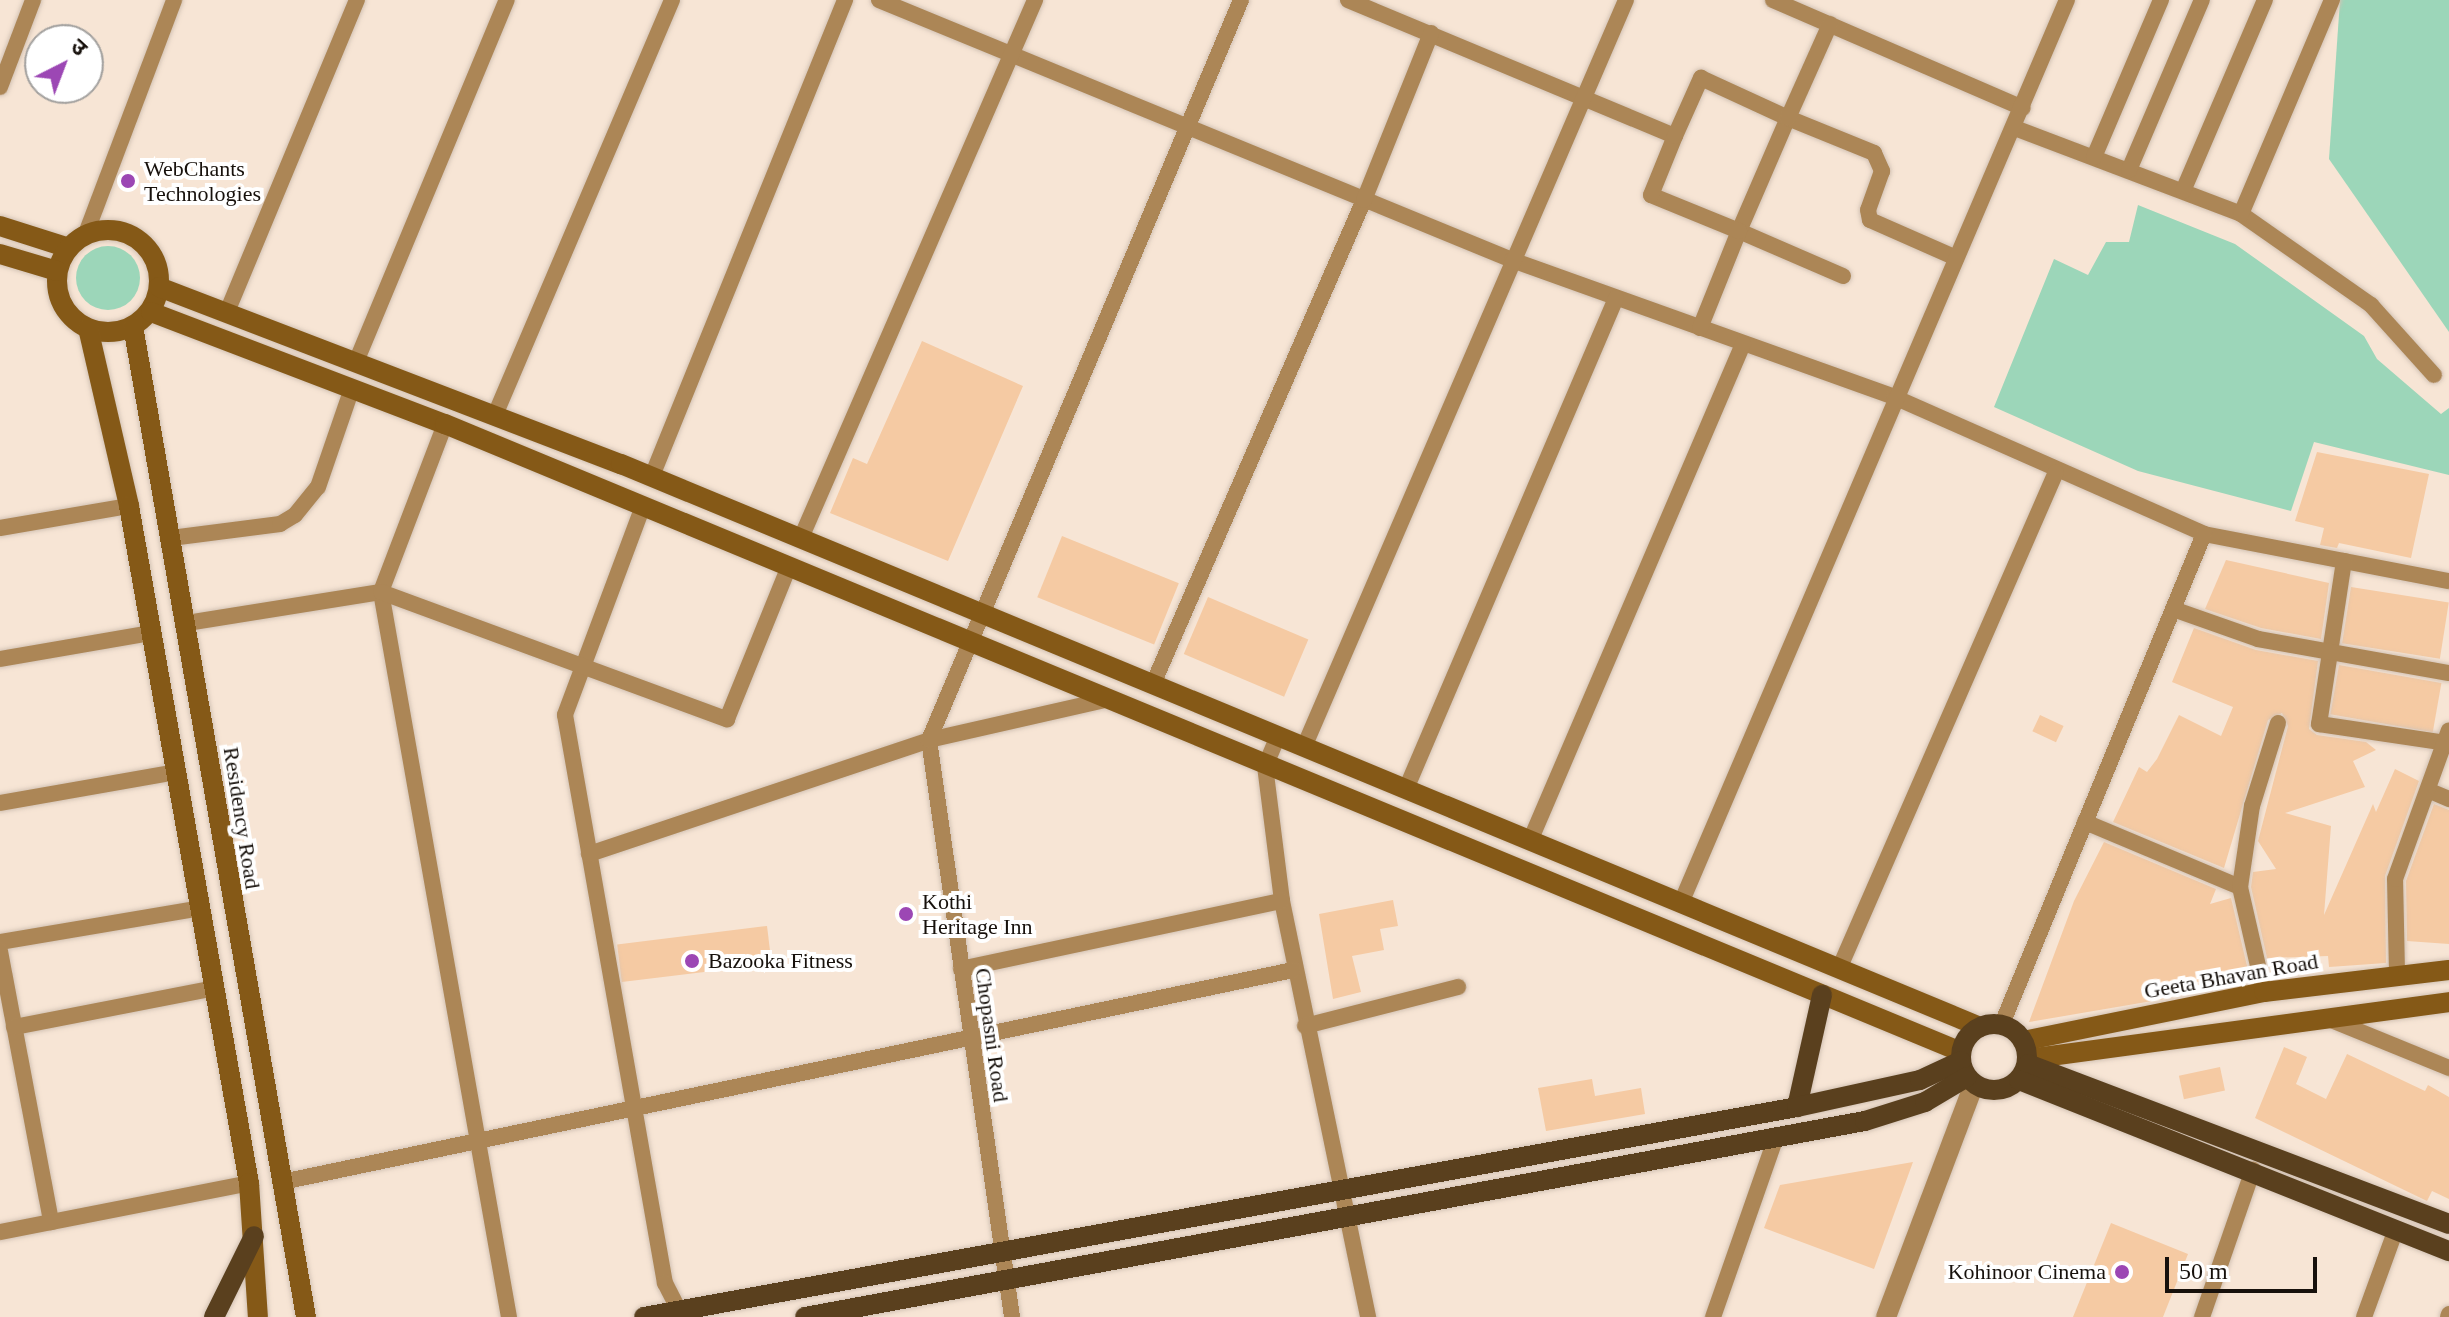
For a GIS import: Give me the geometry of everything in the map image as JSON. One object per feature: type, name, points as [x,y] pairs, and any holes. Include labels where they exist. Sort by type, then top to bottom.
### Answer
[{"type":"main road","points":[[0,226],[77,242]]},
{"type":"main road","points":[[107,229],[139,241],[151,254],[159,287],[151,312],[133,326],[103,332],[88,328],[62,305],[57,271],[77,242],[107,229]]},
{"type":"main road","points":[[0,254],[57,271]]},
{"type":"main road","points":[[159,287],[652,476],[1980,1027],[2002,1024],[2024,1061],[2253,1170],[2449,1251]]},
{"type":"main road","points":[[151,312],[445,424],[1822,995],[1966,1068],[2002,1090],[2024,1061],[2449,1002]]},
{"type":"main road","name":"Residency Road","points":[[133,326],[306,1317]]},
{"type":"main road","points":[[88,328],[129,506],[249,1183],[258,1317]]},
{"type":"main road","name":"Geeta Bhavan Road","points":[[2024,1061],[2264,992],[2397,973],[2449,970]]},
{"type":"main road","points":[[1797,1107],[1822,995]]},
{"type":"main road","points":[[805,1317],[835,1314],[1346,1214],[1900,1112],[1966,1068],[1980,1027]]},
{"type":"main road","points":[[2024,1061],[2449,1224]]},
{"type":"main road","points":[[654,1316],[681,1314],[1339,1189],[1797,1107],[1966,1068]]},
{"type":"main road","points":[[214,1317],[254,1236]]},
{"type":"street","points":[[0,87],[33,0]]},
{"type":"street","points":[[77,242],[174,0]]},
{"type":"street","points":[[227,312],[357,0]]},
{"type":"street","points":[[356,362],[507,0]]},
{"type":"street","points":[[495,415],[672,0]]},
{"type":"street","points":[[652,476],[845,0]]},
{"type":"street","points":[[879,0],[1512,260],[1894,397],[2056,472],[2204,534],[2449,581]]},
{"type":"street","points":[[801,538],[1035,0]]},
{"type":"street","name":"Chopasni Road","points":[[1012,1317],[929,740],[979,612],[1191,130],[1241,0]]},
{"type":"street","points":[[1348,0],[1581,94],[1675,136]]},
{"type":"street","points":[[1304,747],[1581,94],[1626,0]]},
{"type":"street","points":[[1773,0],[2023,108]]},
{"type":"street","points":[[1681,903],[1894,397],[2015,128],[2067,0]]},
{"type":"street","points":[[2094,157],[2161,0]]},
{"type":"street","points":[[2129,170],[2202,0]]},
{"type":"street","points":[[2183,191],[2265,0]]},
{"type":"street","points":[[2241,214],[2332,0]]},
{"type":"street","points":[[1700,328],[1830,24]]},
{"type":"street","points":[[1153,684],[1364,200],[1431,33]]},
{"type":"street","points":[[1843,276],[1651,195],[1701,78],[1874,153],[1882,171],[1868,210],[1870,220],[1956,258]]},
{"type":"street","points":[[2015,128],[2241,214],[2371,305],[2434,375]]},
{"type":"street","points":[[1406,789],[1616,298]]},
{"type":"street","points":[[1530,841],[1743,344]]},
{"type":"street","points":[[171,538],[280,524],[295,515],[318,487],[352,388]]},
{"type":"street","points":[[445,424],[381,592],[482,1141],[509,1317]]},
{"type":"street","points":[[1839,969],[2056,472]]},
{"type":"street","points":[[0,528],[129,506]]},
{"type":"street","points":[[643,506],[565,715],[665,1283],[681,1314]]},
{"type":"street","points":[[2002,1024],[2204,534]]},
{"type":"street","points":[[2344,561],[2319,724],[2448,736],[2395,879],[2397,973]]},
{"type":"street","points":[[187,623],[381,592],[584,662],[727,719],[789,566]]},
{"type":"street","points":[[2173,609],[2258,639],[2329,656],[2449,673]]},
{"type":"street","points":[[0,659],[151,633]]},
{"type":"street","points":[[589,854],[929,740],[1109,699]]},
{"type":"street","points":[[2264,992],[2240,887],[2252,806],[2278,723]]},
{"type":"street","points":[[1278,736],[1265,766],[1282,901],[1293,970],[1368,1317]]},
{"type":"street","points":[[0,803],[176,772]]},
{"type":"street","points":[[2430,791],[2449,799]]},
{"type":"street","points":[[2085,822],[2240,887]]},
{"type":"street","points":[[961,969],[1282,901]]},
{"type":"street","points":[[0,942],[200,908]]},
{"type":"street","points":[[0,951],[51,1222]]},
{"type":"street","points":[[282,1182],[1293,970]]},
{"type":"street","points":[[1305,1026],[1458,987]]},
{"type":"street","points":[[14,1027],[214,988]]},
{"type":"street","points":[[2324,1017],[2449,1068]]},
{"type":"street","points":[[1886,1317],[1966,1068]]},
{"type":"street","points":[[1713,1317],[1776,1137]]},
{"type":"street","points":[[2202,1317],[2253,1170]]},
{"type":"street","points":[[0,1232],[249,1183]]},
{"type":"street","points":[[2364,1317],[2396,1229]]},
{"type":"street","points":[[654,1316],[665,1283]]},
{"type":"green space","points":[[2340,0],[2449,0],[2449,332],[2329,159]]},
{"type":"green space","points":[[2138,205],[2235,244],[2364,336],[2377,359],[2441,414],[2449,408],[2449,475],[2314,442],[2291,511],[2138,471],[1994,407],[2054,259],[2088,275],[2106,242],[2129,242]]},
{"type":"green space","points":[[102,246],[114,246],[131,255],[138,266],[138,290],[131,301],[114,310],[102,310],[90,305],[81,296],[76,284],[76,272],[81,260],[90,251]]},
{"type":"building","points":[[922,341],[1023,386],[948,561],[830,513],[853,458],[867,464]]},
{"type":"building","points":[[2317,452],[2429,474],[2411,558],[2339,543],[2337,548],[2320,545],[2324,528],[2295,521]]},
{"type":"building","points":[[1062,536],[1179,583],[1154,644],[1037,597]]},
{"type":"building","points":[[2226,560],[2329,583],[2321,639],[2261,628],[2205,609]]},
{"type":"building","points":[[2351,587],[2449,602],[2440,659],[2342,643]]},
{"type":"building","points":[[1208,597],[1308,640],[1284,697],[1184,654]]},
{"type":"building","points":[[2194,628],[2256,650],[2318,661],[2309,729],[2317,735],[2366,742],[2376,750],[2353,761],[2365,787],[2285,813],[2331,826],[2324,915],[2373,804],[2376,812],[2395,769],[2419,781],[2385,876],[2386,963],[2329,967],[2328,956],[2267,958],[2251,887],[2253,872],[2276,869],[2258,841],[2288,726],[2282,713],[2268,720],[2224,868],[2113,822],[2139,767],[2147,772],[2157,759],[2179,715],[2221,736],[2233,707],[2172,682]]},
{"type":"building","points":[[2339,665],[2441,683],[2433,732],[2330,714]]},
{"type":"building","points":[[2040,715],[2064,726],[2056,742],[2032,731]]},
{"type":"building","points":[[2434,804],[2449,810],[2449,944],[2407,941],[2406,881]]},
{"type":"building","points":[[2104,842],[2216,889],[2210,904],[2231,898],[2248,970],[2168,989],[2164,999],[2029,1022],[2074,901]]},
{"type":"building","points":[[1393,900],[1398,926],[1380,929],[1384,950],[1352,956],[1361,992],[1333,999],[1319,914]]},
{"type":"building","name":"Bazooka Fitness","points":[[767,926],[772,964],[622,982],[617,944]]},
{"type":"building","points":[[2284,1047],[2307,1057],[2296,1084],[2326,1099],[2347,1054],[2425,1091],[2428,1085],[2449,1097],[2449,1199],[2432,1191],[2427,1201],[2255,1118]]},
{"type":"building","points":[[2220,1067],[2225,1090],[2184,1099],[2179,1076]]},
{"type":"building","points":[[1592,1079],[1595,1096],[1641,1088],[1645,1114],[1546,1131],[1538,1088]]},
{"type":"building","points":[[1913,1162],[1874,1269],[1764,1228],[1780,1185]]},
{"type":"building","points":[[2111,1223],[2188,1254],[2163,1317],[2073,1317]]},
{"type":"place","name":"WebChants Technologies","points":[[128,181]]},
{"type":"place","name":"Kothi Heritage Inn","points":[[906,914]]},
{"type":"place","name":"Bazooka Fitness","points":[[692,961]]},
{"type":"place","name":"Kohinoor Cinema","points":[[2122,1272]]}]
